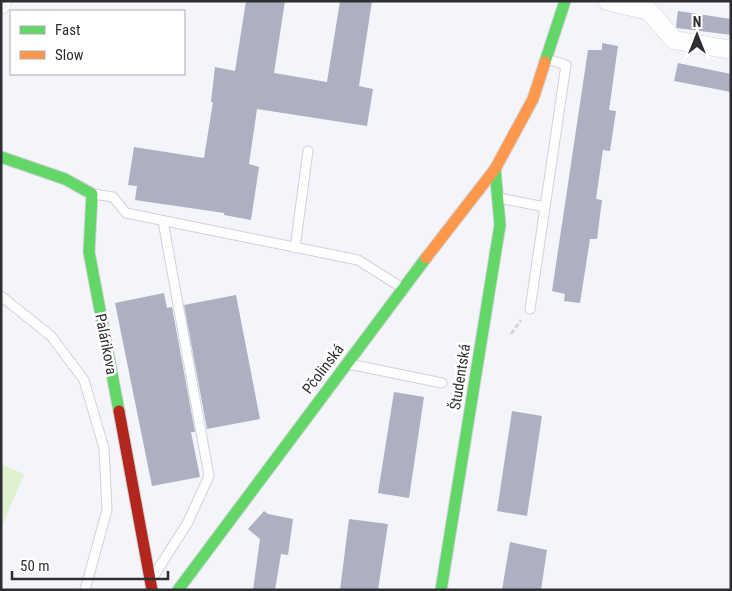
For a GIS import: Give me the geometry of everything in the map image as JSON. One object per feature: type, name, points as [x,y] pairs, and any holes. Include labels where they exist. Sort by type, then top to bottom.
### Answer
[{"type":"street","points":[[1,5],[2,1]]},
{"type":"street","name":"Pčolinská","points":[[178,590],[403,288],[495,169],[533,99],[564,1]]},
{"type":"street","points":[[607,1],[649,11],[674,40],[731,50]]},
{"type":"street","points":[[1,157],[65,179],[92,194]]},
{"type":"street","name":"Študentská","points":[[441,590],[500,225],[495,169]]},
{"type":"street","name":"Palárikova","points":[[92,194],[89,252],[151,585]]},
{"type":"lane","points":[[530,309],[566,65],[546,59]]},
{"type":"lane","points":[[295,248],[308,151]]},
{"type":"lane","points":[[92,194],[112,197],[126,213],[358,260],[403,288]]},
{"type":"lane","points":[[498,197],[545,207]]},
{"type":"lane","points":[[151,585],[188,522],[209,476],[163,221]]},
{"type":"lane","points":[[1,296],[51,336],[84,380],[104,448],[107,510],[85,590]]},
{"type":"lane","points":[[346,364],[442,383]]},
{"type":"green space","points":[[1,464],[24,474],[1,528]]},
{"type":"building","points":[[246,1],[285,1],[274,73],[327,82],[340,1],[372,1],[359,86],[373,89],[367,126],[257,109],[249,164],[259,167],[251,220],[224,215],[224,213],[135,200],[137,186],[128,185],[134,147],[204,158],[213,102],[211,102],[215,67],[235,71]]},
{"type":"building","points":[[678,11],[731,19],[731,35],[677,28]]},
{"type":"building","points":[[602,43],[618,46],[609,110],[616,111],[610,151],[603,150],[596,199],[602,200],[597,239],[590,239],[580,303],[564,301],[565,294],[552,291],[588,50],[602,50]]},
{"type":"building","points":[[678,63],[731,74],[731,92],[674,81]]},
{"type":"building","points":[[164,293],[167,308],[172,307],[195,432],[191,432],[200,477],[152,486],[115,303]]},
{"type":"building","points":[[236,295],[260,419],[207,429],[184,305]]},
{"type":"building","points":[[394,392],[424,397],[409,498],[378,493]]},
{"type":"building","points":[[512,411],[542,416],[527,516],[497,511]]},
{"type":"building","points":[[264,511],[268,514],[293,519],[288,555],[281,554],[275,590],[253,590],[260,539],[248,529]]},
{"type":"building","points":[[349,519],[388,524],[378,590],[340,590]]},
{"type":"building","points":[[510,542],[547,550],[541,590],[502,590]]},
{"type":"traffic: fast","points":[[545,62],[565,1]]},
{"type":"traffic: fast","points":[[1,157],[65,179],[92,194],[89,252],[119,411]]},
{"type":"traffic: fast","points":[[441,590],[500,225],[495,169]]},
{"type":"traffic: fast","points":[[178,590],[426,258]]},
{"type":"traffic: slow","points":[[426,258],[495,169],[533,99],[545,62]]},
{"type":"traffic: jam","points":[[119,411],[152,590]]}]
